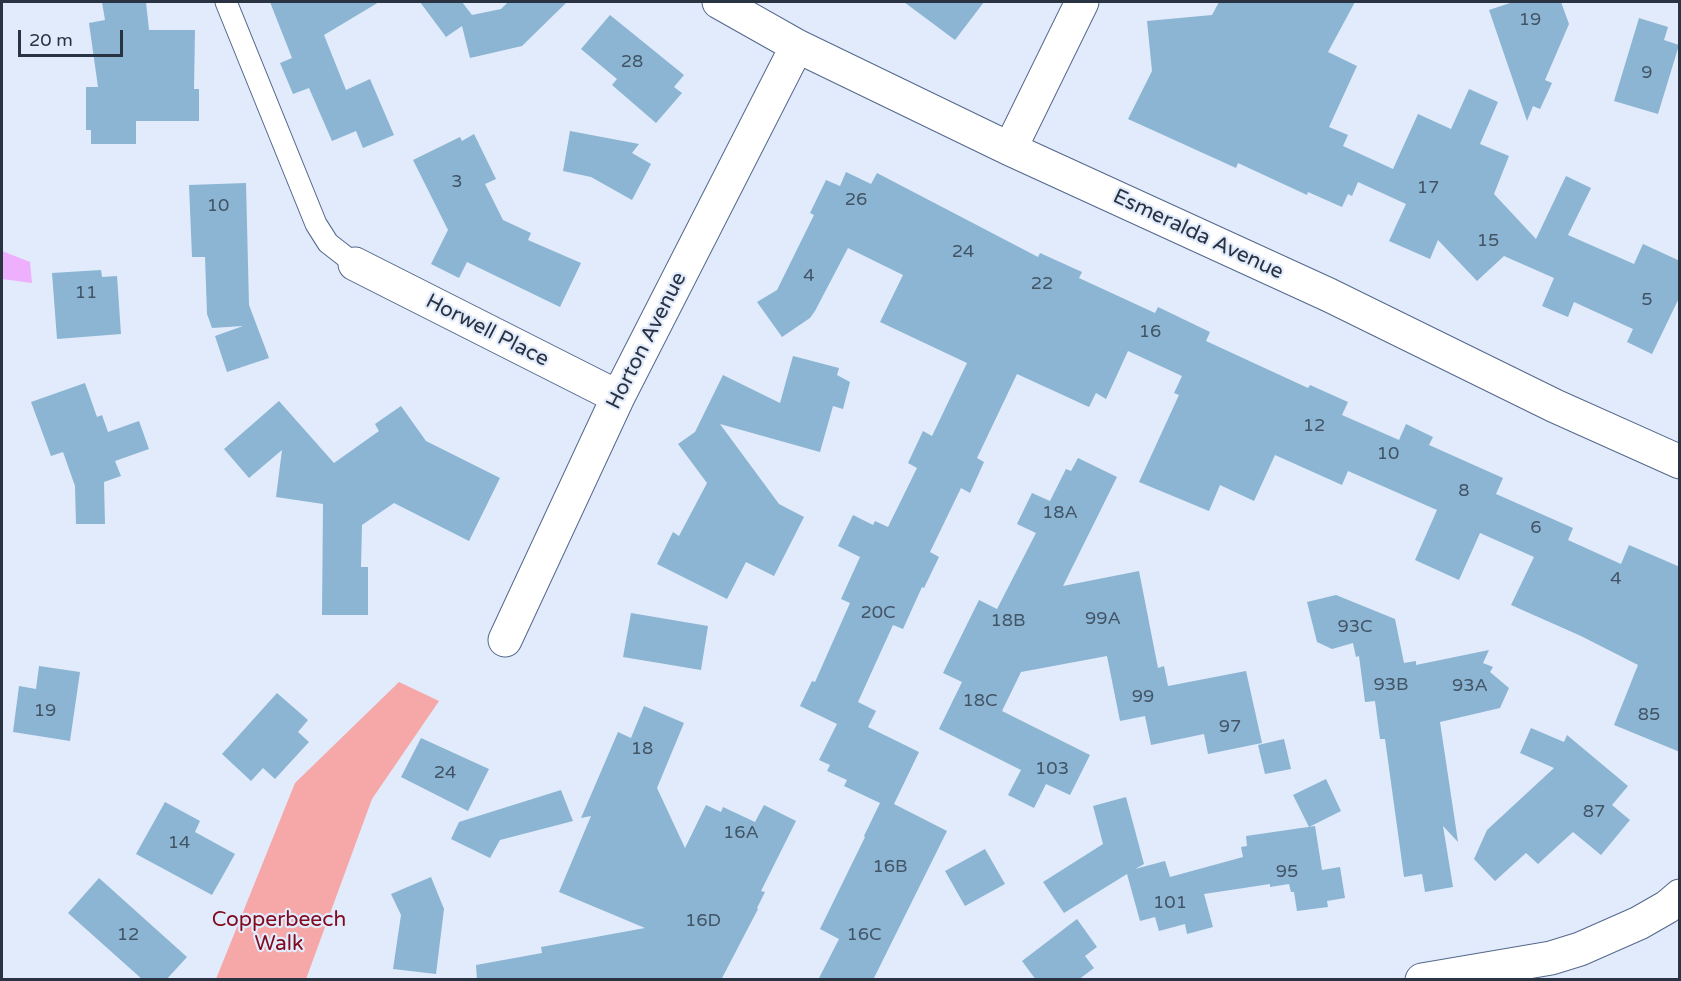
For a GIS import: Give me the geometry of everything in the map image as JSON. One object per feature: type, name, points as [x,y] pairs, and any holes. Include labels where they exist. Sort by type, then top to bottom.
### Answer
[{"type":"street","name":"Esmeralda Avenue","points":[[719,2],[797,46],[1010,149],[1329,295],[1555,406],[1680,462]]},
{"type":"street","points":[[1010,149],[1082,2]]},
{"type":"street","name":"Horton Avenue","points":[[505,640],[618,398],[797,46]]},
{"type":"street","name":"Horwell Place","points":[[355,264],[618,398]]},
{"type":"street","points":[[1422,980],[1551,958],[1580,949],[1639,923],[1667,907],[1680,896]]},
{"type":"lane","points":[[226,2],[316,224],[328,243],[355,264]]},
{"type":"green space","name":"Copperbeech Walk","points":[[399,682],[439,701],[372,799],[306,979],[216,979],[295,783]]},
{"type":"shaded area","points":[[2,251],[30,262],[32,283],[2,279]]},
{"type":"building","points":[[102,2],[146,2],[149,30],[195,30],[194,89],[199,89],[199,121],[136,121],[136,144],[91,144],[91,130],[86,130],[86,87],[98,87],[89,23],[105,20]]},
{"type":"building","points":[[270,2],[379,2],[324,35],[346,90],[370,79],[394,135],[363,148],[356,131],[332,141],[309,88],[293,94],[280,63],[292,58]]},
{"type":"building","points":[[420,2],[462,2],[472,15],[501,9],[508,2],[567,2],[522,46],[470,58],[462,26],[446,37]]},
{"type":"building","points":[[904,2],[984,2],[955,40]]},
{"type":"building","points":[[1219,2],[1355,2],[1328,52],[1357,66],[1329,127],[1348,135],[1343,146],[1393,169],[1418,114],[1451,129],[1469,89],[1498,102],[1480,144],[1509,156],[1494,194],[1536,239],[1566,176],[1591,188],[1568,235],[1634,264],[1643,244],[1680,261],[1680,296],[1652,354],[1627,342],[1633,329],[1574,302],[1568,317],[1542,306],[1554,278],[1504,256],[1477,281],[1438,240],[1430,259],[1389,241],[1406,204],[1358,182],[1352,196],[1348,194],[1342,207],[1308,192],[1307,195],[1238,163],[1236,168],[1128,119],[1152,71],[1147,21],[1212,15]]},
{"type":"building","points":[[1513,2],[1561,2],[1569,24],[1545,80],[1552,83],[1540,109],[1533,106],[1527,121],[1489,10]]},
{"type":"building","points":[[610,15],[684,75],[674,87],[682,93],[656,123],[612,85],[617,79],[581,49]]},
{"type":"building","points":[[1639,18],[1668,27],[1664,40],[1679,45],[1658,114],[1614,101]]},
{"type":"building","points":[[570,131],[639,144],[632,153],[651,164],[632,200],[591,177],[563,171]]},
{"type":"building","points":[[474,134],[496,179],[485,184],[503,220],[531,233],[528,240],[581,263],[560,307],[467,262],[459,278],[431,264],[448,230],[413,160],[460,137],[462,141]]},
{"type":"building","points":[[846,172],[871,184],[877,173],[1038,257],[1040,253],[1082,272],[1079,278],[1155,313],[1158,307],[1210,332],[1206,341],[1308,388],[1310,385],[1348,402],[1342,415],[1399,440],[1406,424],[1433,437],[1429,445],[1503,478],[1496,494],[1573,528],[1568,540],[1621,564],[1629,545],[1680,567],[1680,752],[1614,725],[1638,665],[1581,636],[1511,605],[1534,557],[1480,533],[1459,580],[1415,560],[1437,510],[1348,471],[1342,485],[1275,455],[1254,501],[1220,485],[1209,511],[1139,482],[1179,395],[1174,393],[1182,376],[1128,351],[1106,399],[1096,393],[1089,407],[1017,374],[977,458],[984,462],[970,493],[961,488],[930,552],[939,557],[924,588],[922,587],[903,629],[893,625],[858,702],[876,711],[868,727],[919,752],[894,804],[947,831],[873,980],[818,980],[839,939],[820,929],[880,803],[844,786],[847,780],[827,771],[830,765],[819,760],[837,724],[800,706],[812,681],[815,682],[850,603],[841,599],[860,557],[838,546],[853,515],[873,525],[875,521],[888,527],[917,468],[908,463],[923,431],[932,436],[967,363],[880,322],[903,275],[848,248],[810,318],[782,337],[757,302],[777,290],[814,215],[810,213],[826,180],[840,186]]},
{"type":"building","points":[[246,183],[249,305],[269,358],[227,372],[215,336],[243,326],[212,328],[207,314],[205,257],[192,257],[189,185]]},
{"type":"building","points":[[101,270],[102,277],[117,276],[121,334],[57,339],[52,273]]},
{"type":"building","points":[[793,356],[839,368],[837,375],[850,382],[843,409],[833,406],[820,452],[720,424],[779,504],[804,517],[774,576],[746,562],[727,599],[657,564],[673,532],[679,536],[707,483],[678,444],[695,432],[723,375],[780,403]]},
{"type":"building","points":[[85,383],[97,417],[102,415],[108,432],[139,421],[149,449],[115,461],[121,476],[104,482],[105,524],[76,524],[75,486],[63,452],[51,456],[31,402]]},
{"type":"building","points":[[279,401],[334,463],[379,431],[375,424],[401,406],[426,441],[500,478],[469,541],[394,503],[362,525],[361,567],[368,567],[368,615],[322,615],[323,504],[276,497],[282,450],[249,478],[224,449]]},
{"type":"building","points":[[1078,458],[1117,477],[1063,586],[1139,571],[1158,668],[1164,666],[1168,686],[1246,671],[1262,743],[1208,754],[1204,734],[1151,745],[1145,716],[1120,721],[1107,656],[1021,672],[1002,711],[1090,755],[1070,795],[1046,784],[1034,808],[1008,795],[1021,770],[939,729],[962,682],[943,673],[979,600],[997,609],[1036,533],[1017,524],[1032,493],[1050,501],[1066,469],[1071,471]]},
{"type":"building","points":[[1336,595],[1395,619],[1404,663],[1416,661],[1416,665],[1489,650],[1483,663],[1493,667],[1490,672],[1509,688],[1500,708],[1440,722],[1458,842],[1443,826],[1453,887],[1425,892],[1422,874],[1404,877],[1385,739],[1380,739],[1375,701],[1365,702],[1359,656],[1356,657],[1353,643],[1332,649],[1317,642],[1307,602]]},
{"type":"building","points":[[631,613],[708,626],[701,670],[623,657]]},
{"type":"building","points":[[39,666],[80,672],[70,741],[13,732],[19,686],[36,689]]},
{"type":"building","points":[[277,693],[308,720],[298,732],[309,742],[275,779],[263,768],[251,781],[222,754]]},
{"type":"building","points":[[644,706],[684,723],[657,788],[685,848],[706,805],[721,812],[723,807],[755,822],[764,805],[796,821],[761,891],[765,892],[758,909],[721,980],[477,980],[476,965],[542,953],[541,947],[645,928],[559,892],[591,816],[581,818],[618,732],[631,738]]},
{"type":"building","points":[[1531,728],[1564,742],[1567,735],[1628,786],[1612,805],[1630,820],[1601,855],[1573,832],[1538,864],[1526,853],[1495,881],[1474,859],[1487,830],[1554,768],[1520,753]]},
{"type":"building","points":[[421,738],[489,769],[468,811],[401,777]]},
{"type":"building","points":[[1284,739],[1291,769],[1265,774],[1258,745]]},
{"type":"building","points":[[1326,779],[1341,811],[1309,827],[1293,795]]},
{"type":"building","points":[[561,790],[573,821],[500,840],[490,858],[451,839],[459,822]]},
{"type":"building","points":[[1126,797],[1144,864],[1135,869],[1165,861],[1170,877],[1243,857],[1241,847],[1247,846],[1246,836],[1315,826],[1322,870],[1340,867],[1345,898],[1327,901],[1328,907],[1297,911],[1294,892],[1291,892],[1289,884],[1270,887],[1270,884],[1204,894],[1213,927],[1187,934],[1185,924],[1159,931],[1155,917],[1140,921],[1127,874],[1064,913],[1043,882],[1103,844],[1093,806]]},
{"type":"building","points":[[165,802],[200,821],[195,832],[235,854],[212,895],[136,854]]},
{"type":"building","points":[[985,849],[1005,884],[965,906],[945,871]]},
{"type":"building","points":[[431,877],[444,909],[436,974],[393,969],[401,915],[391,894]]},
{"type":"building","points":[[99,878],[187,957],[166,980],[143,980],[68,913]]},
{"type":"building","points":[[1077,919],[1097,947],[1085,956],[1094,968],[1078,980],[1036,980],[1022,961]]}]
